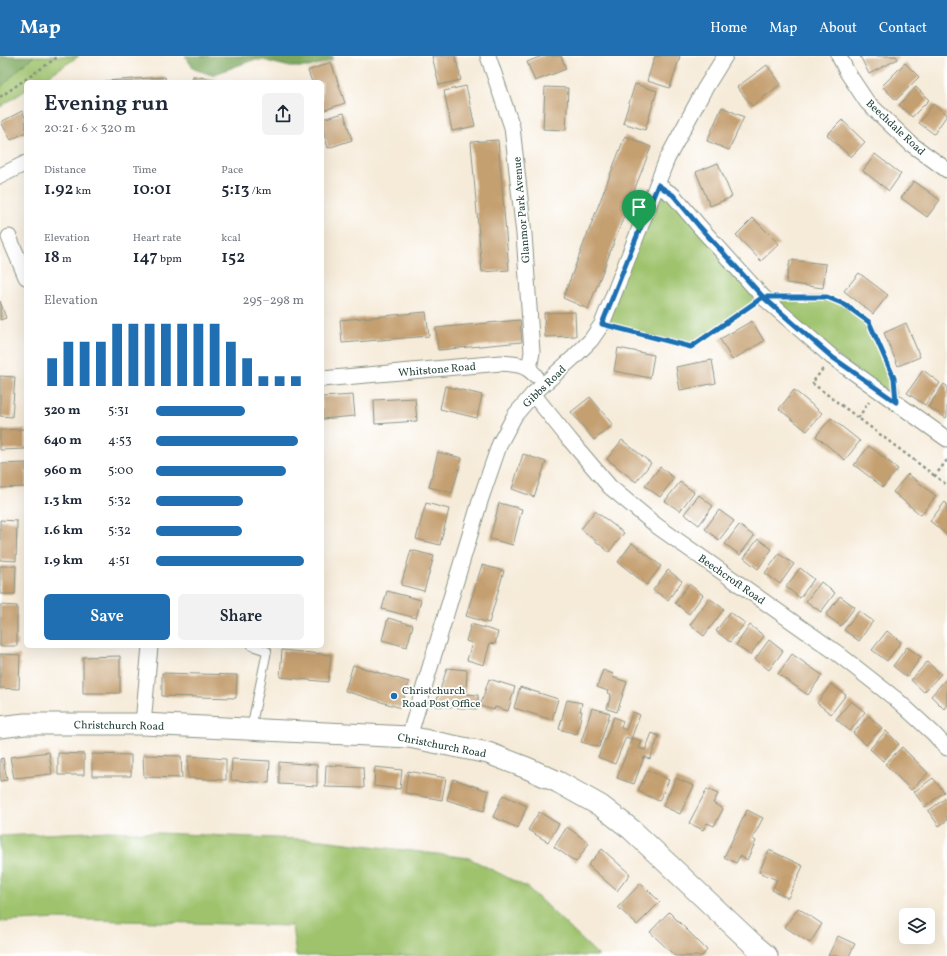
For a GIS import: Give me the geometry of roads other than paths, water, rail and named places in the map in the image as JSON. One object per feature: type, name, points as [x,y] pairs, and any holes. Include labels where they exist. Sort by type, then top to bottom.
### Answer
[{"type":"street","name":"Glanmor Park Avenue","points":[[488,56],[512,127],[524,234],[532,352],[529,369]]},
{"type":"street","name":"Gibbs Road","points":[[409,737],[481,498],[500,443],[515,415],[538,389],[591,340],[602,324],[667,159],[724,56]]},
{"type":"street","name":"Beechdale Road","points":[[839,56],[847,72],[867,102],[911,144],[947,170]]},
{"type":"street","points":[[0,176],[24,164]]},
{"type":"street","points":[[658,185],[673,195],[763,297],[832,357],[947,439]]},
{"type":"street","points":[[9,237],[24,272]]},
{"type":"street","name":"Whitstone Road","points":[[324,380],[501,363],[516,364],[529,369]]},
{"type":"street","points":[[529,369],[538,389]]},
{"type":"street","name":"Beechcroft Road","points":[[538,389],[570,440],[610,487],[657,526],[837,653],[896,700],[934,733],[947,748]]},
{"type":"street","points":[[143,724],[150,648]]},
{"type":"street","name":"Christchurch Road","points":[[0,727],[25,724],[143,724],[409,737],[488,753],[558,782],[601,806],[632,830],[767,956]]},
{"type":"lane","points":[[250,729],[267,651],[258,648]]},
{"type":"place","name":"Christchurch Road Post Office","points":[[394,696]]}]
